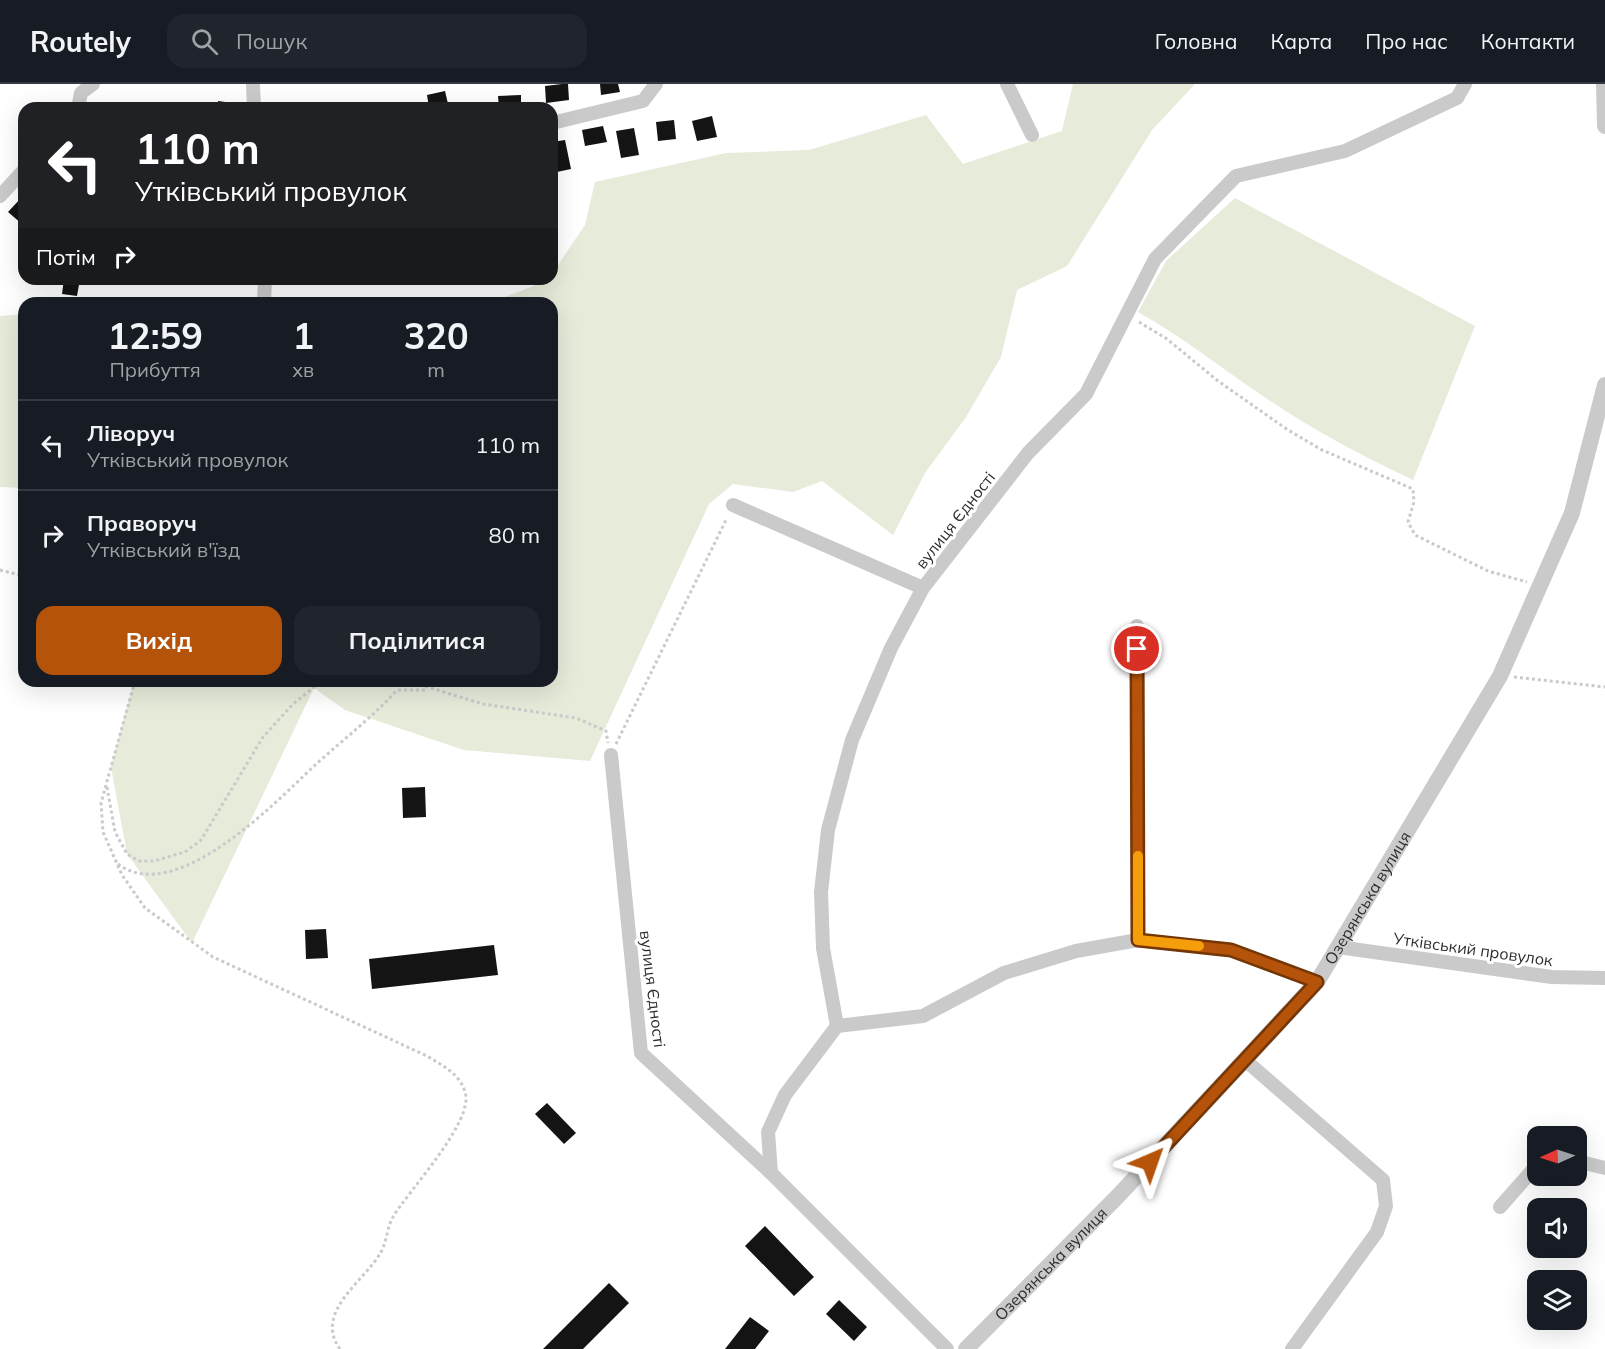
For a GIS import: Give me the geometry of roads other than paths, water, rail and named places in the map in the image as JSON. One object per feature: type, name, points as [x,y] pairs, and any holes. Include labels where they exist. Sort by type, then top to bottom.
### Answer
[{"type":"street","points":[[79,102],[81,93],[93,84]]},
{"type":"street","points":[[253,84],[254,102]]},
{"type":"street","points":[[558,122],[643,101],[656,84]]},
{"type":"street","points":[[1007,84],[1032,135]]},
{"type":"street","name":"вулиця Єдності","points":[[837,1026],[823,948],[821,892],[828,830],[852,740],[891,648],[922,588],[1028,453],[1086,393],[1155,259],[1236,176],[1345,151],[1457,98],[1465,84]]},
{"type":"street","points":[[1604,84],[1605,126]]},
{"type":"street","points":[[0,196],[18,176]]},
{"type":"street","name":"Озерянська вулиця","points":[[966,1349],[1118,1196],[1317,982],[1500,676],[1572,513],[1605,385]]},
{"type":"street","points":[[733,505],[922,588]]},
{"type":"street","points":[[1137,626],[1138,940]]},
{"type":"street","name":"вулиця Єдності","points":[[611,755],[641,1053],[771,1173],[946,1349]]},
{"type":"street","points":[[771,1173],[768,1132],[785,1095],[837,1026],[924,1016],[1004,973],[1076,951],[1138,940],[1231,950],[1317,982]]},
{"type":"street","name":"Утківський провулок","points":[[1338,947],[1552,977],[1605,978]]},
{"type":"street","points":[[1245,1060],[1383,1180],[1386,1206],[1377,1232],[1292,1349]]},
{"type":"street","points":[[1587,1164],[1605,1168]]},
{"type":"street","points":[[1500,1208],[1527,1177]]}]
